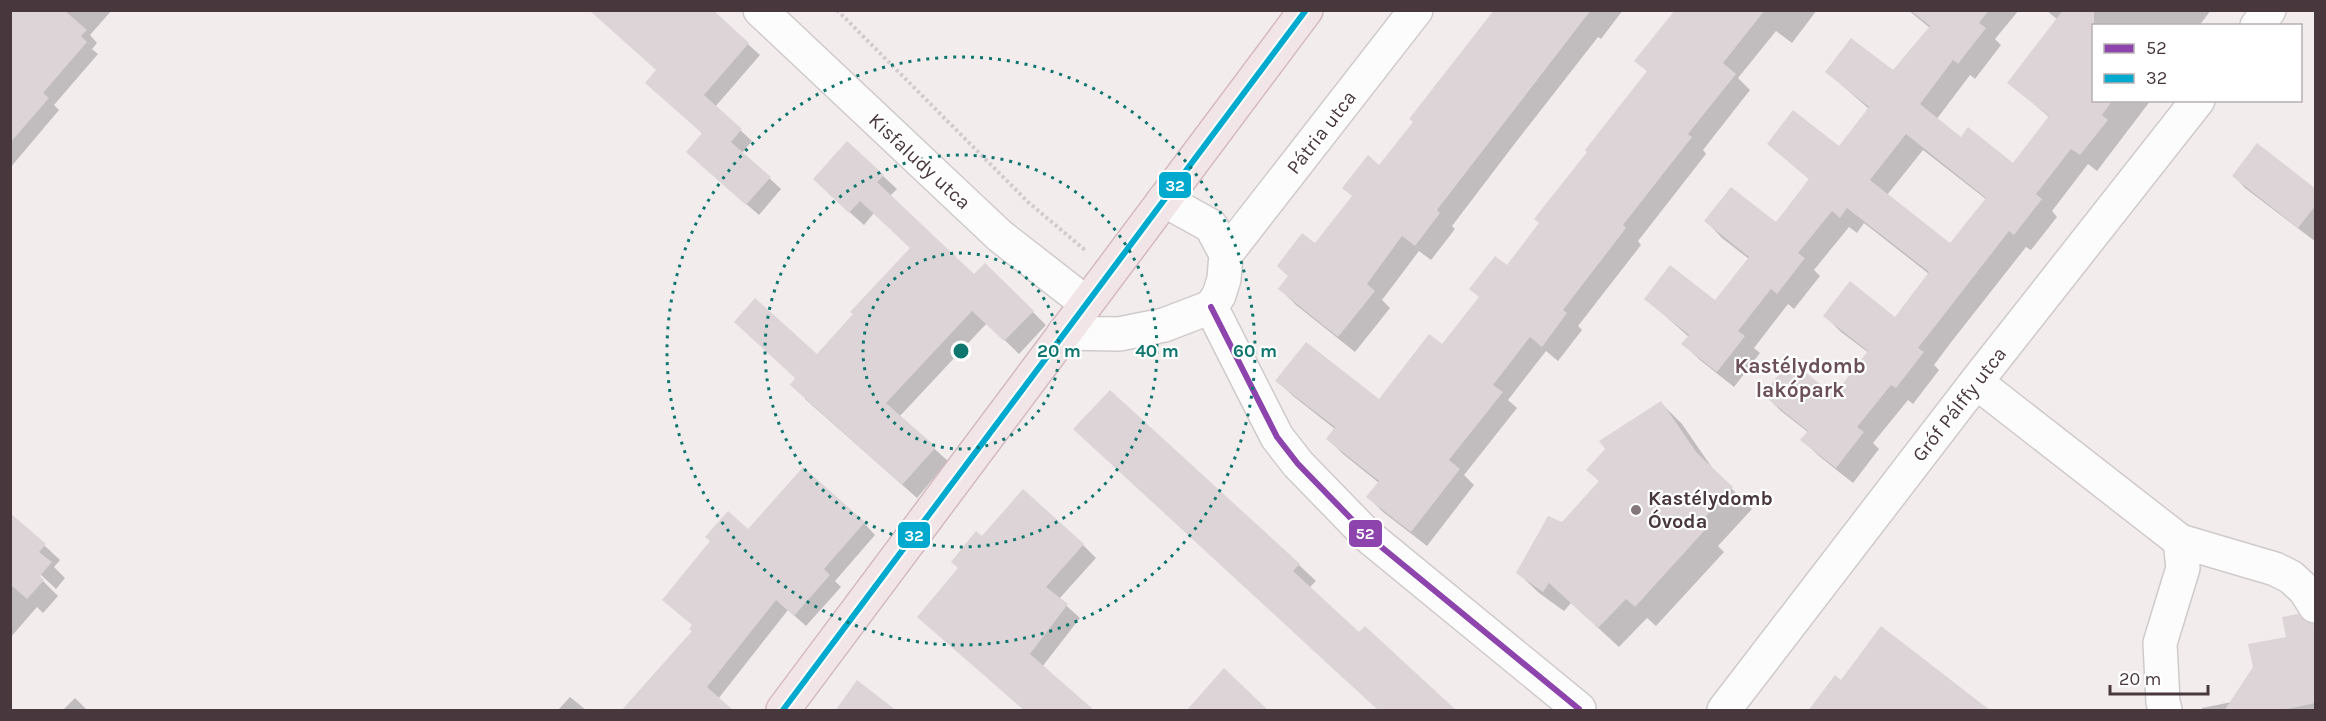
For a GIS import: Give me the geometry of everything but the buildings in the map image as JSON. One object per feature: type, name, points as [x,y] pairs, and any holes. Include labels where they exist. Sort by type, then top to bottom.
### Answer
[{"type":"main road","points":[[783,711],[1306,10]]},
{"type":"street","name":"Kisfaludy utca","points":[[760,10],[1000,236],[1086,303]]},
{"type":"street","name":"Pátria utca","points":[[1226,254],[1416,10]]},
{"type":"street","points":[[2258,24],[2268,10]]},
{"type":"street","name":"Gróf Pálffy utca","points":[[1724,711],[1976,382],[2196,102]]},
{"type":"street","points":[[1064,333],[1119,334],[1164,325],[1211,307],[1219,295],[1224,279],[1226,254],[1211,226],[1173,189]]},
{"type":"street","points":[[1211,307],[1277,437],[1298,464],[1368,536],[1579,709]]},
{"type":"street","points":[[1976,382],[2180,541],[2275,569],[2298,584],[2315,606]]},
{"type":"street","points":[[2166,711],[2163,702],[2160,643],[2182,568],[2180,541]]},
{"type":"path","points":[[837,10],[1028,202],[1110,272]]},
{"type":"transit line","name":"32","points":[[783,710],[1306,10]]},
{"type":"transit line","name":"52","points":[[1211,307],[1277,437],[1298,464],[1368,536],[1579,709]]},
{"type":"place","name":"Kastélydomb Óvoda","points":[[1636,510]]},
{"type":"district","name":"Kastélydomb lakópark","points":[[1800,378]]}]
